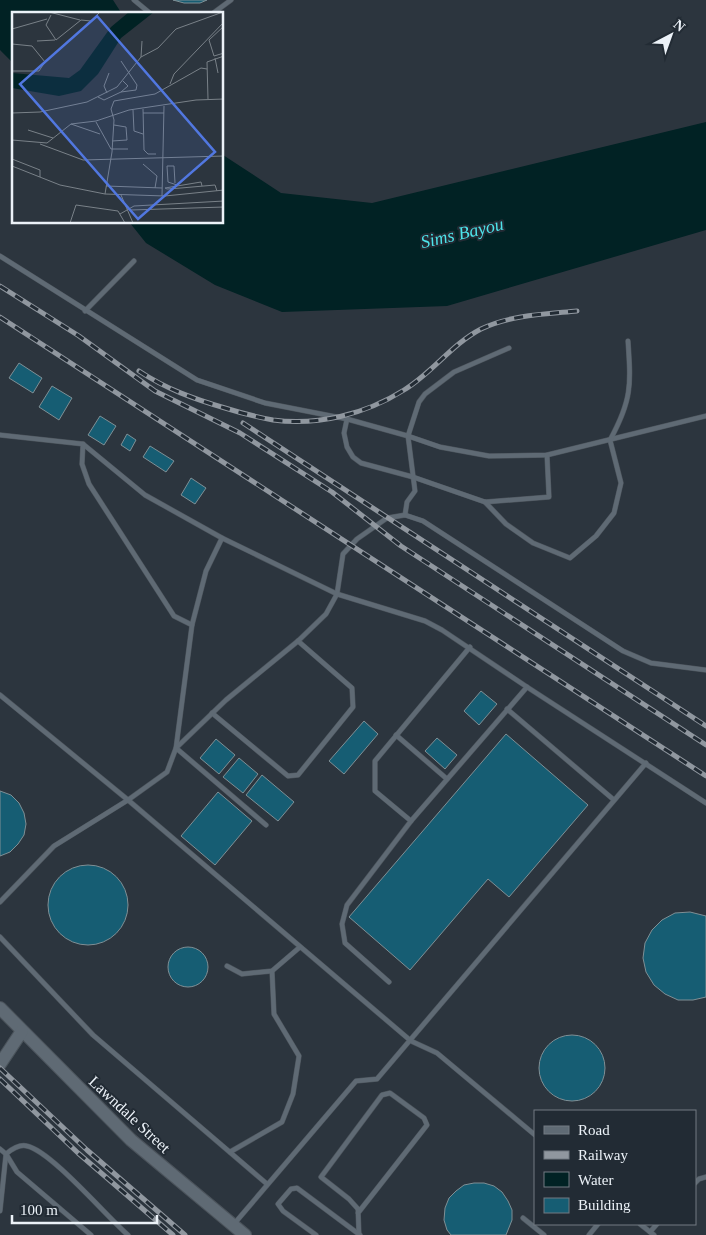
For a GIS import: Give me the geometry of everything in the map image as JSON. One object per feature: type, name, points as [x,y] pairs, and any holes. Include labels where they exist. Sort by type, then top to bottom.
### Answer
[{"type":"main road","name":"Lawndale Street","points":[[0,1008],[131,1140],[245,1235]]},
{"type":"main road","points":[[0,1064],[22,1031]]},
{"type":"lane","points":[[134,0],[149,12]]},
{"type":"lane","points":[[215,12],[231,0]]},
{"type":"lane","points":[[0,256],[197,380],[265,403],[347,419],[440,447],[489,456],[547,455],[706,416]]},
{"type":"lane","points":[[85,311],[134,261]]},
{"type":"lane","points":[[485,502],[506,524],[526,538],[570,558],[596,536],[614,513],[621,483],[610,440],[627,404],[631,379],[628,341]]},
{"type":"lane","points":[[405,515],[407,502],[415,491],[408,436],[417,407],[425,394],[454,372],[509,348]]},
{"type":"lane","points":[[347,419],[344,433],[347,447],[353,457],[361,463],[413,477],[485,502],[549,497],[547,455]]},
{"type":"lane","points":[[0,435],[83,444],[145,495],[222,538],[337,594],[425,621],[470,647],[527,687],[706,802]]},
{"type":"lane","points":[[83,444],[82,464],[89,484],[174,616],[192,625]]},
{"type":"lane","points":[[176,748],[226,700],[298,641],[326,614],[337,594],[344,554],[357,539],[387,518],[405,515],[423,521],[623,650],[651,662],[706,670]]},
{"type":"lane","points":[[0,902],[54,846],[128,800],[167,772],[176,748],[192,625],[206,571],[222,538]]},
{"type":"lane","points":[[212,713],[288,776],[298,775],[353,707],[352,688],[298,641]]},
{"type":"lane","points":[[411,821],[375,791],[375,762],[470,647]]},
{"type":"lane","points":[[389,982],[345,944],[342,924],[346,905],[411,821],[527,687]]},
{"type":"lane","points":[[0,695],[128,800],[410,1041],[437,1053],[534,1134]]},
{"type":"lane","points":[[507,709],[614,800]]},
{"type":"lane","points":[[396,735],[448,778]]},
{"type":"lane","points":[[176,748],[266,824]]},
{"type":"lane","points":[[233,1225],[356,1081],[377,1079],[646,763]]},
{"type":"lane","points":[[0,937],[93,1035],[267,1184]]},
{"type":"lane","points":[[227,966],[242,974],[272,971],[300,947]]},
{"type":"lane","points":[[230,1152],[282,1122],[293,1094],[300,1056],[274,1014],[272,971]]},
{"type":"lane","points":[[358,1213],[427,1125],[424,1118],[386,1092],[321,1177],[358,1208],[358,1213],[360,1235]]},
{"type":"lane","points":[[0,1211],[6,1154],[14,1147],[27,1146],[41,1153],[64,1172],[128,1235]]},
{"type":"lane","points":[[0,1148],[17,1172],[91,1235]]},
{"type":"lane","points":[[316,1235],[283,1211],[278,1204],[291,1189],[297,1188],[360,1235]]},
{"type":"lane","points":[[524,1218],[544,1235]]},
{"type":"lane","points":[[641,1225],[652,1233]]},
{"type":"water","points":[[0,0],[113,0],[121,12],[12,12],[12,62],[0,50]]},
{"type":"water","name":"Sims Bayou","points":[[706,122],[706,230],[447,306],[282,312],[215,285],[146,243],[131,224],[224,224],[224,156],[281,193],[372,203]]},
{"type":"building","points":[[173,0],[207,0],[200,3],[184,3]]},
{"type":"building","points":[[19,363],[42,378],[33,393],[9,378]]},
{"type":"building","points":[[52,386],[72,398],[59,420],[39,407]]},
{"type":"building","points":[[100,416],[116,426],[104,445],[88,435]]},
{"type":"building","points":[[127,434],[136,440],[130,451],[121,445]]},
{"type":"building","points":[[150,446],[174,461],[166,472],[143,457]]},
{"type":"building","points":[[191,478],[206,488],[195,504],[181,495]]},
{"type":"building","points":[[481,691],[497,704],[479,725],[464,711]]},
{"type":"building","points":[[364,721],[378,734],[344,774],[329,761]]},
{"type":"building","points":[[506,734],[588,805],[509,897],[488,879],[410,970],[349,917]]},
{"type":"building","points":[[437,738],[457,755],[445,769],[425,751]]},
{"type":"building","points":[[216,739],[235,755],[219,774],[200,758]]},
{"type":"building","points":[[239,758],[258,774],[243,793],[223,777]]},
{"type":"building","points":[[262,775],[294,802],[278,821],[246,795]]},
{"type":"building","points":[[0,791],[11,795],[19,803],[24,813],[26,824],[24,835],[18,844],[10,852],[0,856]]},
{"type":"building","points":[[218,792],[252,821],[215,865],[181,836]]},
{"type":"building","points":[[88,865],[103,868],[116,877],[125,890],[128,905],[125,920],[116,933],[103,942],[88,945],[73,942],[60,933],[51,920],[48,905],[51,890],[60,877],[73,868]]},
{"type":"building","points":[[690,912],[706,916],[706,997],[693,1000],[678,1000],[665,994],[654,985],[646,972],[643,958],[645,943],[652,930],[662,920],[675,913]]},
{"type":"building","points":[[192,947],[199,950],[205,956],[208,967],[207,975],[199,984],[192,987],[184,987],[177,984],[169,975],[168,963],[171,956],[180,948]]},
{"type":"building","points":[[572,1035],[585,1037],[600,1050],[603,1055],[605,1068],[603,1081],[590,1096],[585,1099],[572,1101],[559,1099],[544,1086],[541,1081],[539,1068],[541,1055],[554,1040],[559,1037]]},
{"type":"building","points":[[474,1183],[494,1186],[502,1192],[508,1201],[512,1210],[512,1220],[506,1235],[451,1235],[447,1230],[444,1220],[445,1208],[449,1198],[464,1185]]},
{"type":"railway","points":[[0,286],[79,336],[155,391],[240,433],[332,492],[401,546],[706,745]]},
{"type":"railway","points":[[139,371],[180,393],[243,413],[273,420],[307,421],[324,419],[358,412],[404,390],[461,342],[492,324],[541,314],[577,311]]},
{"type":"railway","points":[[0,317],[706,776]]},
{"type":"railway","points":[[243,423],[706,726]]},
{"type":"railway","points":[[0,1068],[87,1150],[185,1235]]},
{"type":"railway","points":[[0,1079],[78,1153],[173,1235]]}]
